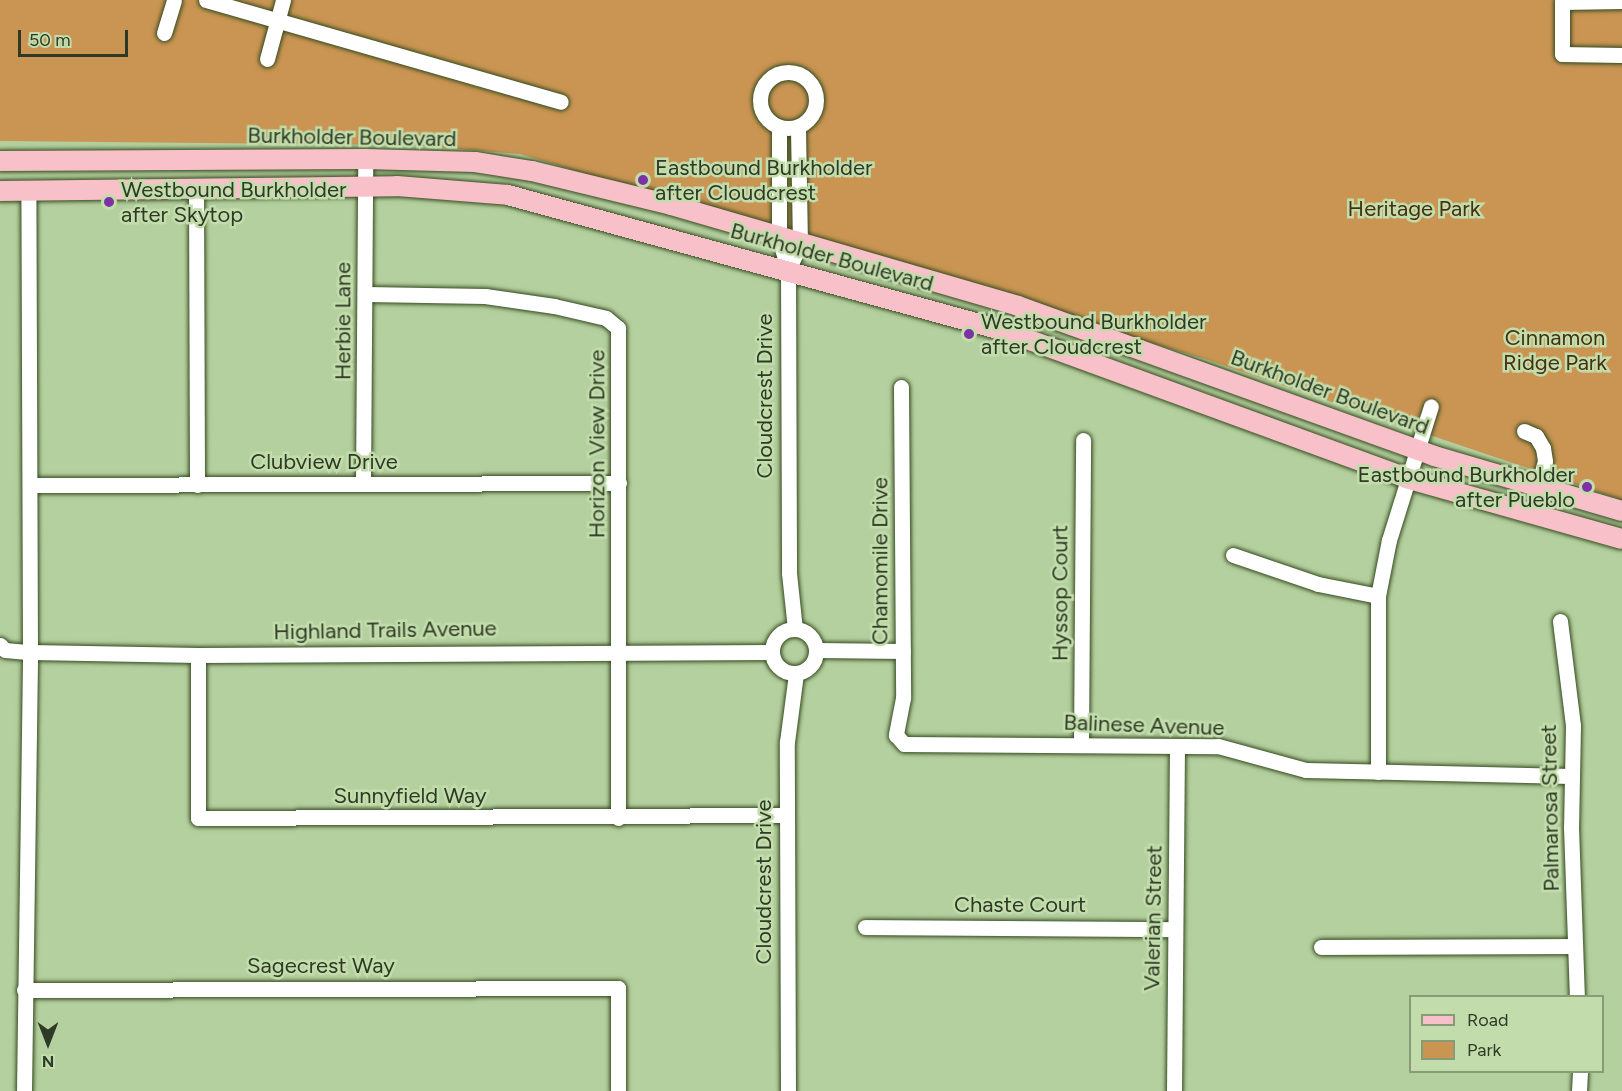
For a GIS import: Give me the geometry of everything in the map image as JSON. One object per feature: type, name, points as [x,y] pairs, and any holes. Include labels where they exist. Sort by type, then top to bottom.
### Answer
[{"type":"main road","name":"Burkholder Boulevard","points":[[0,161],[365,159],[475,162],[532,171],[671,205],[1074,323],[1415,450],[1622,511]]},
{"type":"main road","name":"Burkholder Boulevard","points":[[0,191],[433,187],[508,195],[788,270],[1062,349],[1406,478],[1622,539]]},
{"type":"street","points":[[164,33],[174,0]]},
{"type":"street","points":[[206,0],[561,102]]},
{"type":"street","points":[[267,59],[283,0]]},
{"type":"street","points":[[1616,1],[1562,2],[1562,54],[1622,55]]},
{"type":"street","points":[[790,72],[805,78],[816,99],[812,116],[798,127],[779,127],[766,118],[760,94],[775,76],[790,72]]},
{"type":"street","name":"Cloudcrest Drive","points":[[779,127],[779,238],[788,270],[789,573],[795,629]]},
{"type":"street","name":"Cloudcrest Drive","points":[[788,270],[800,244],[798,127]]},
{"type":"street","name":"Herbie Lane","points":[[363,484],[366,294],[365,159]]},
{"type":"street","points":[[24,1091],[30,652],[28,190]]},
{"type":"street","points":[[196,190],[197,484]]},
{"type":"street","name":"Horizon View Drive","points":[[366,294],[485,296],[606,318],[618,328],[620,650],[618,818]]},
{"type":"street","name":"Chamomile Drive","points":[[896,735],[903,698],[901,387]]},
{"type":"street","points":[[1378,772],[1378,596],[1406,478],[1431,406]]},
{"type":"street","points":[[1524,431],[1536,436],[1543,448],[1545,462],[1538,486]]},
{"type":"street","name":"Hyssop Court","points":[[1081,746],[1083,440]]},
{"type":"street","name":"Clubview Drive","points":[[30,485],[619,483]]},
{"type":"street","points":[[1233,555],[1318,584],[1378,596]]},
{"type":"street","name":"Palmarosa Street","points":[[1560,621],[1573,726],[1571,776],[1577,995]]},
{"type":"street","points":[[795,629],[810,635],[817,650],[806,670],[796,674],[779,668],[772,652],[778,636],[795,629]]},
{"type":"street","name":"Highland Trails Avenue","points":[[0,645],[5,650],[30,652],[198,655],[620,650],[772,652]]},
{"type":"street","points":[[817,650],[903,651]]},
{"type":"street","name":"Sunnyfield Way","points":[[198,655],[198,818],[618,818],[786,815]]},
{"type":"street","name":"Cloudcrest Drive","points":[[788,1091],[787,742],[796,674]]},
{"type":"street","name":"Balinese Avenue","points":[[896,735],[904,744],[1218,746],[1306,770],[1571,776]]},
{"type":"street","name":"Valerian Street","points":[[1174,1091],[1177,746]]},
{"type":"street","name":"Chaste Court","points":[[865,927],[1176,929]]},
{"type":"street","points":[[1321,947],[1575,946]]},
{"type":"street","name":"Sagecrest Way","points":[[24,990],[618,988],[618,1091]]},
{"type":"street","points":[[1579,1091],[1580,1073]]},
{"type":"green space","name":"Heritage Park","points":[[0,0],[1622,0],[1622,500],[1205,359],[520,154],[412,145],[0,141]]},
{"type":"place","name":"Eastbound Burkholder after Cloudcrest","points":[[643,180]]},
{"type":"place","name":"Westbound Burkholder after Skytop","points":[[109,202]]},
{"type":"place","name":"Westbound Burkholder after Cloudcrest","points":[[969,334]]},
{"type":"place","name":"Eastbound Burkholder after Pueblo","points":[[1587,487]]},
{"type":"park label","name":"Cinnamon Ridge Park","points":[[1555,350]]}]
